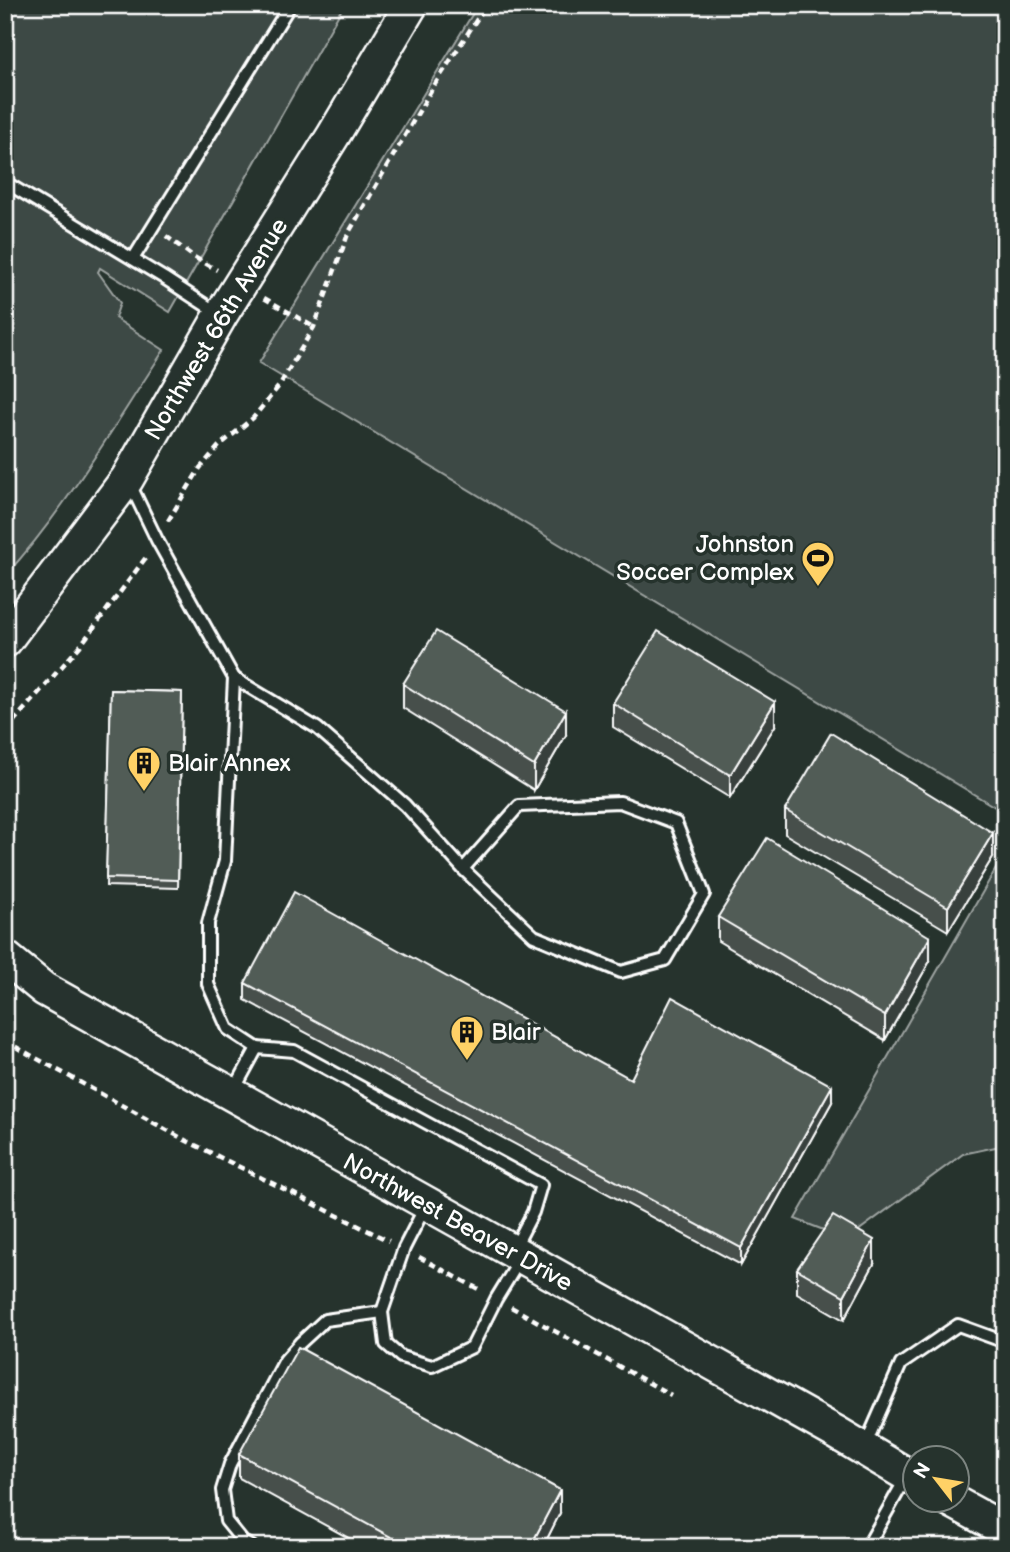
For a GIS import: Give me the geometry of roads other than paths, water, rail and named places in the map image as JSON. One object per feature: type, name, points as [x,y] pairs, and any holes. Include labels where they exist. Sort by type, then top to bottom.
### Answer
[{"type":"main road","name":"Northwest 66th Avenue","points":[[5,641],[127,479],[222,315],[411,5]]},
{"type":"main road","name":"Northwest Beaver Drive","points":[[5,957],[44,989],[836,1433],[902,1473]]},
{"type":"main road","points":[[972,1512],[1005,1530]]},
{"type":"lane","points":[[133,260],[290,5]]},
{"type":"lane","points":[[5,182],[222,315]]},
{"type":"lane","points":[[127,479],[157,540],[234,678],[317,728],[405,805],[463,869],[534,936],[621,972],[665,960],[704,894],[676,823],[620,802],[519,806],[463,869]]},
{"type":"lane","points":[[234,678],[225,861],[208,923],[208,984],[228,1029],[257,1048],[294,1051],[541,1185],[517,1255],[472,1347],[432,1366],[401,1357],[386,1344],[382,1312],[404,1248],[427,1204]]},
{"type":"lane","points":[[232,1095],[257,1048]]},
{"type":"lane","points":[[252,1547],[243,1542],[226,1521],[222,1490],[230,1464],[285,1360],[325,1320],[382,1312]]},
{"type":"lane","points":[[863,1450],[901,1364],[958,1325],[1005,1342]]},
{"type":"lane","points":[[867,1547],[902,1492]]},
{"type":"place","name":"Johnston Soccer Complex","points":[[818,588]]},
{"type":"place","name":"Blair Annex","points":[[144,793]]},
{"type":"place","name":"Blair","points":[[467,1062]]}]
